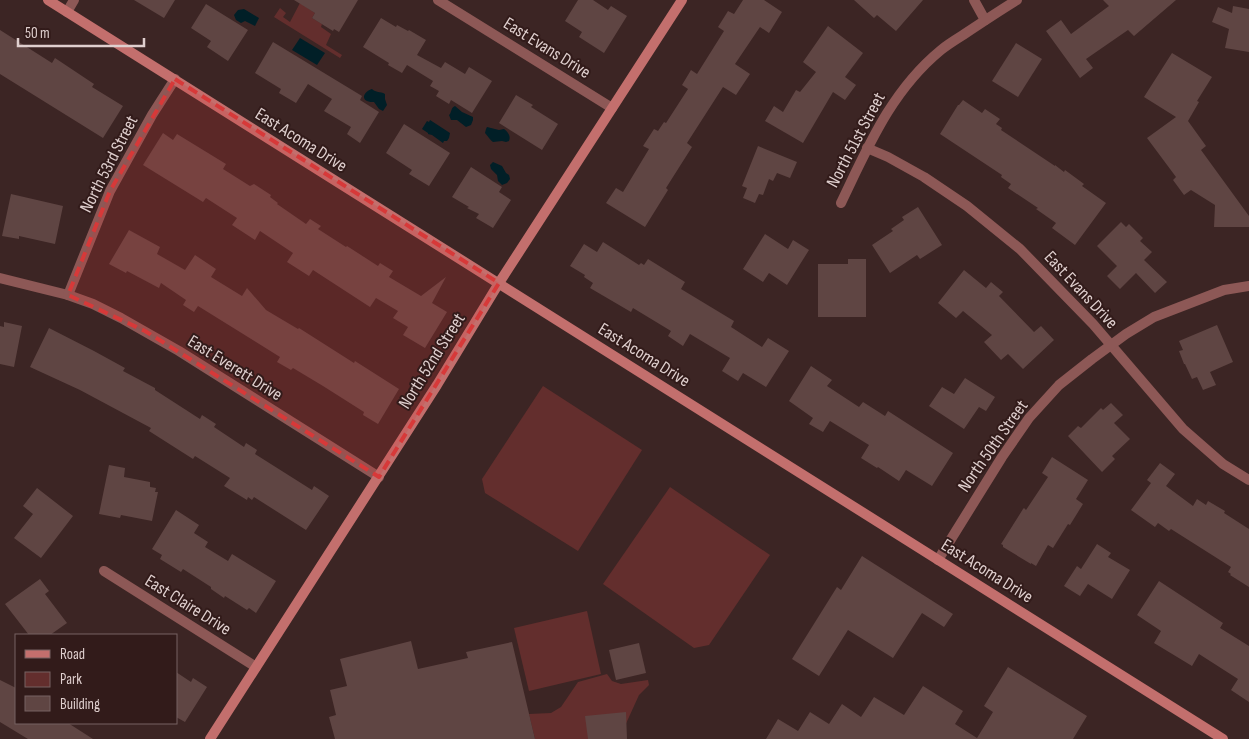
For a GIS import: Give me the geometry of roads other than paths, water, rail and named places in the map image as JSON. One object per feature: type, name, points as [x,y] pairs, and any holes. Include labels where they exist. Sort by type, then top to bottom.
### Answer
[{"type":"street","name":"East Acoma Drive","points":[[48,0],[1223,739]]},
{"type":"street","points":[[67,12],[74,0]]},
{"type":"street","name":"East Evans Drive","points":[[438,0],[612,108]]},
{"type":"street","name":"North 52nd Street","points":[[210,739],[379,477],[499,283],[682,0]]},
{"type":"street","points":[[974,0],[985,20]]},
{"type":"street","name":"North 51st Street","points":[[841,203],[882,120],[897,97],[919,71],[940,50],[1017,0]]},
{"type":"street","name":"North 53rd Street","points":[[68,295],[110,191],[175,79]]},
{"type":"street","name":"East Evans Drive","points":[[868,148],[924,177],[966,206],[1020,249],[1093,324],[1183,429],[1223,464],[1249,480]]},
{"type":"street","name":"East Everett Drive","points":[[0,278],[68,295],[93,304],[145,331],[379,477]]},
{"type":"street","name":"North 50th Street","points":[[938,560],[1002,457],[1029,418],[1059,385],[1126,334],[1154,317],[1224,290],[1249,286]]},
{"type":"street","name":"East Claire Drive","points":[[104,571],[256,667]]},
{"type":"water","points":[[244,9],[259,18],[255,26],[245,21],[241,23],[236,20],[234,15],[238,10]]},
{"type":"water","points":[[300,38],[325,53],[317,65],[292,50]]},
{"type":"water","points":[[372,89],[385,94],[387,105],[383,111],[374,102],[364,98],[365,94]]},
{"type":"water","points":[[455,106],[473,117],[471,125],[466,127],[457,120],[451,120],[449,115]]},
{"type":"water","points":[[430,120],[450,133],[447,141],[443,143],[422,129],[427,121],[429,122]]},
{"type":"water","points":[[487,127],[499,130],[504,129],[509,134],[509,141],[493,142],[485,133]]},
{"type":"water","points":[[493,162],[502,166],[509,175],[510,179],[507,183],[502,185],[498,181],[497,175],[491,169],[490,165]]}]
